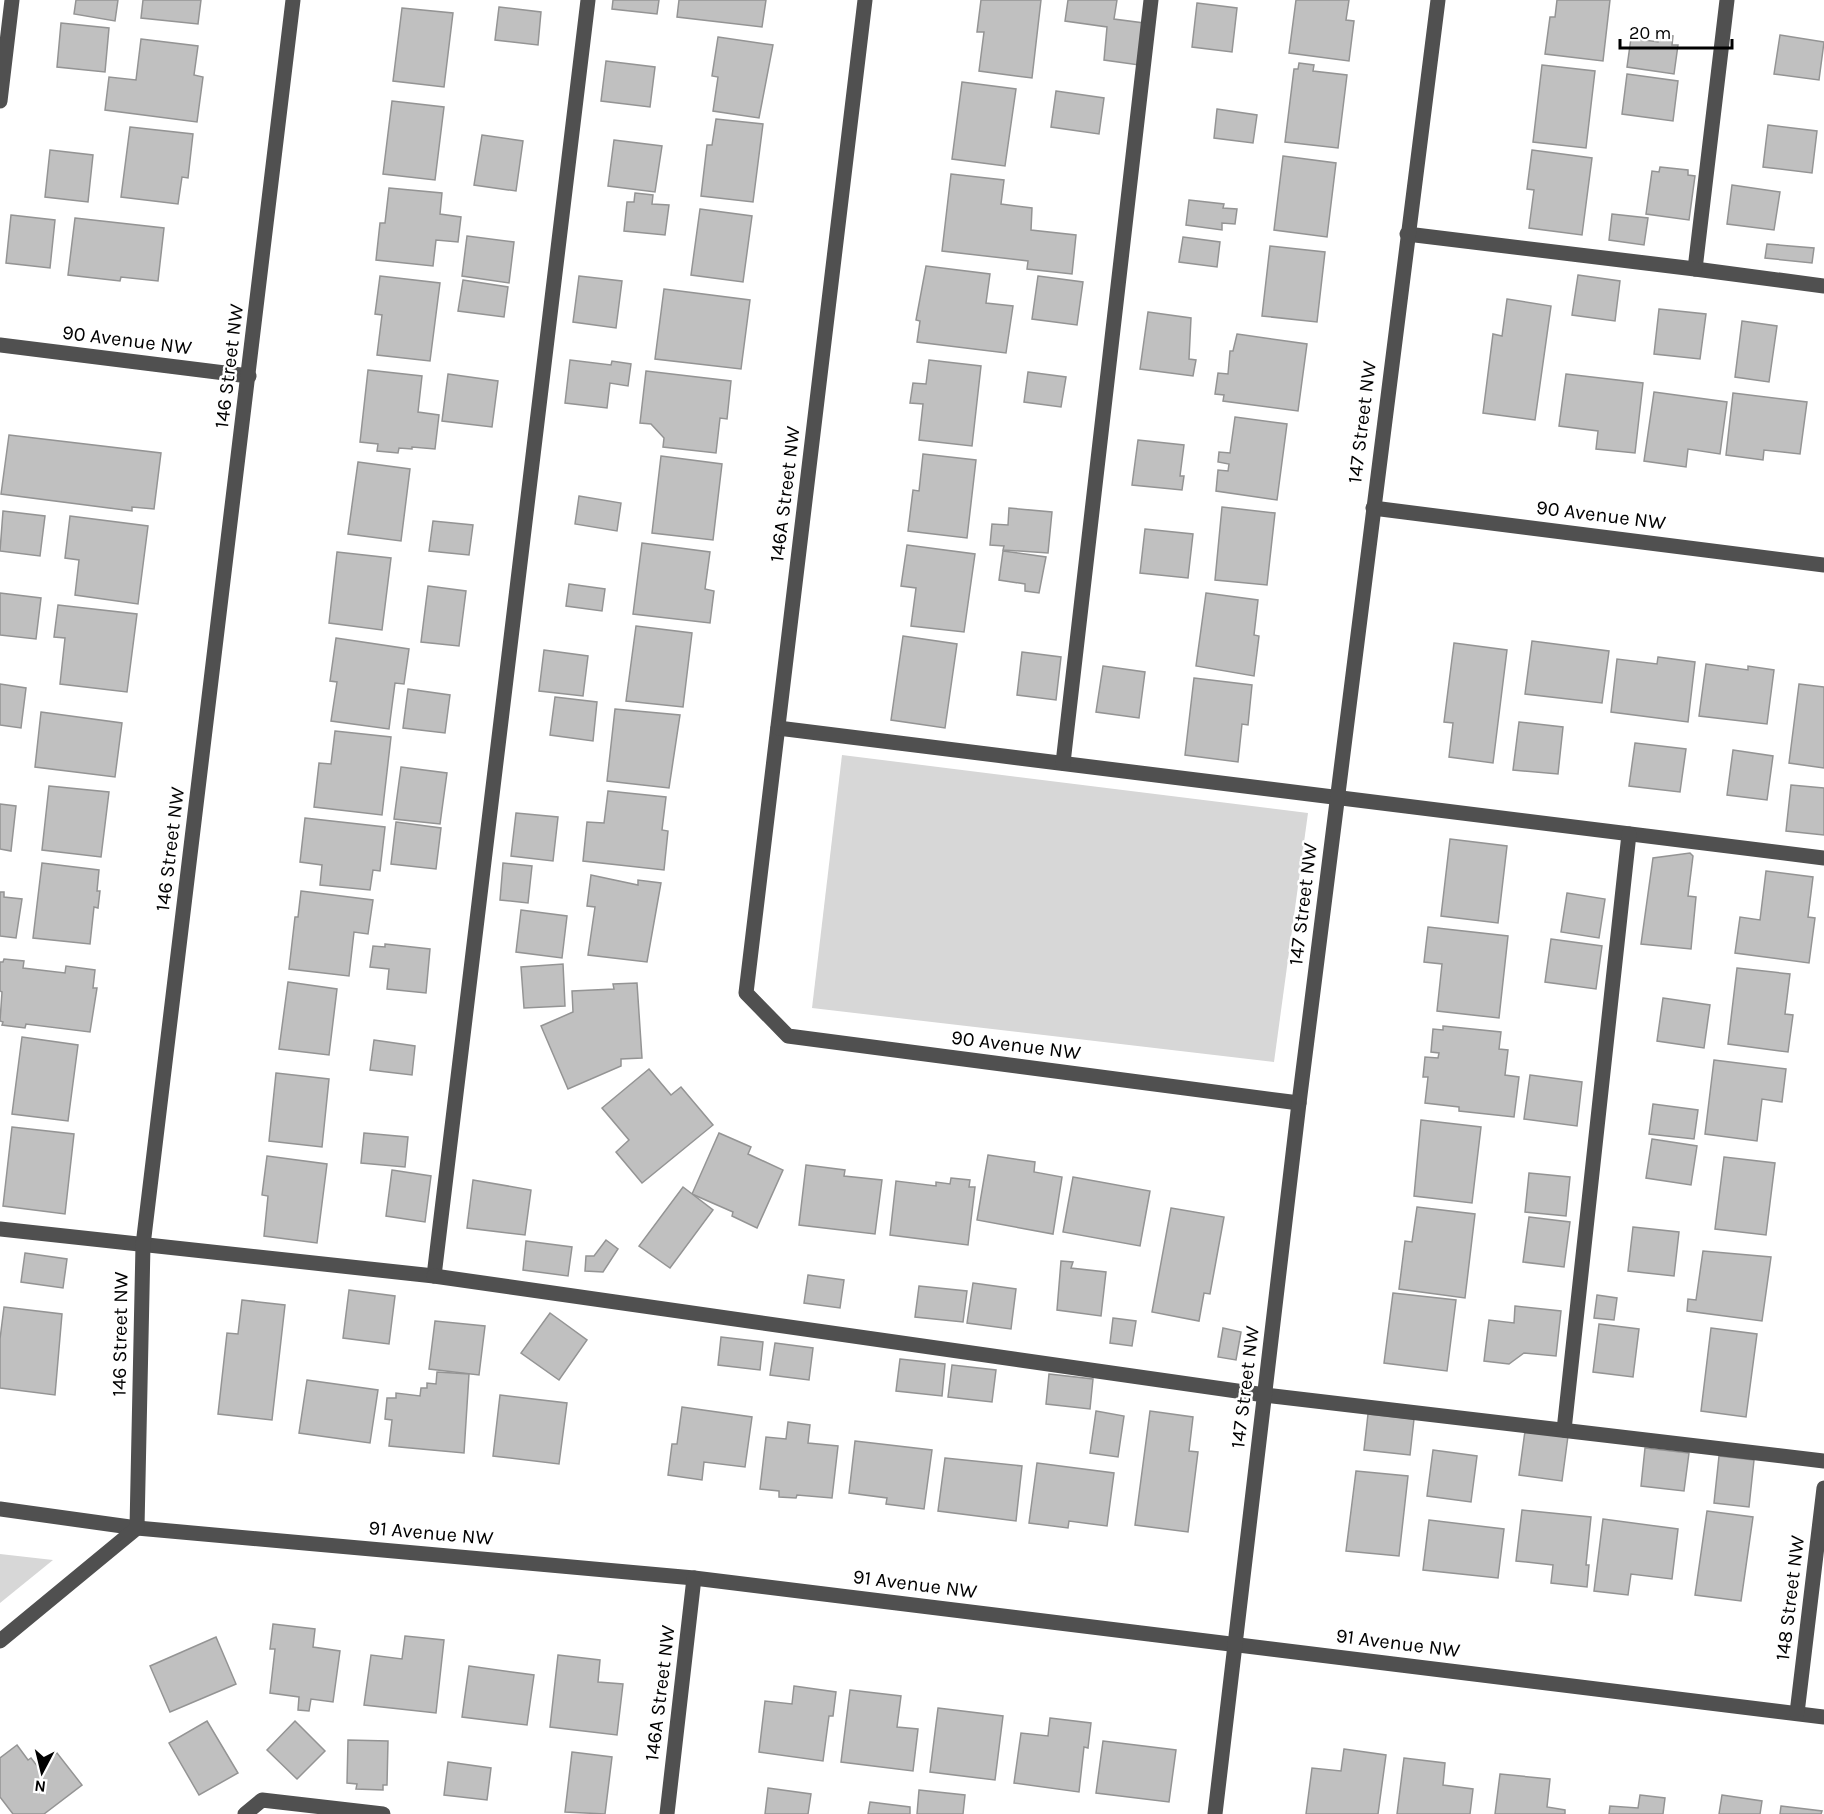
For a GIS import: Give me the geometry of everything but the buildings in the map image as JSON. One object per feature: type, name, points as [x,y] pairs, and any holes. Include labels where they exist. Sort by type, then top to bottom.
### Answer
[{"type":"street","points":[[0,101],[12,0]]},
{"type":"street","name":"146 Street NW","points":[[137,1528],[143,1245],[293,0]]},
{"type":"street","points":[[434,1276],[588,0]]},
{"type":"street","name":"146A Street NW","points":[[746,993],[865,0]]},
{"type":"street","points":[[1064,763],[1151,0]]},
{"type":"street","name":"147 Street NW","points":[[1215,1814],[1299,1103],[1438,0]]},
{"type":"street","points":[[1695,269],[1727,0]]},
{"type":"street","points":[[1407,234],[1824,286]]},
{"type":"street","name":"90 Avenue NW","points":[[0,345],[249,376]]},
{"type":"street","name":"90 Avenue NW","points":[[1373,507],[1824,565]]},
{"type":"street","points":[[778,728],[1824,858]]},
{"type":"street","points":[[1564,1430],[1629,834]]},
{"type":"street","name":"90 Avenue NW","points":[[746,993],[788,1036],[1299,1103]]},
{"type":"street","points":[[0,1229],[434,1276],[1265,1395],[1824,1461]]},
{"type":"street","name":"148 Street NW","points":[[1797,1713],[1824,1488]]},
{"type":"street","name":"91 Avenue NW","points":[[0,1509],[137,1528],[694,1578],[1824,1717]]},
{"type":"street","points":[[0,1641],[137,1528]]},
{"type":"street","name":"146A Street NW","points":[[667,1814],[694,1578]]},
{"type":"street","points":[[245,1814],[262,1800],[383,1814]]},
{"type":"shaded area","points":[[842,755],[1308,813],[1274,1062],[812,1008]]},
{"type":"shaded area","points":[[0,1554],[53,1560],[0,1603]]}]
